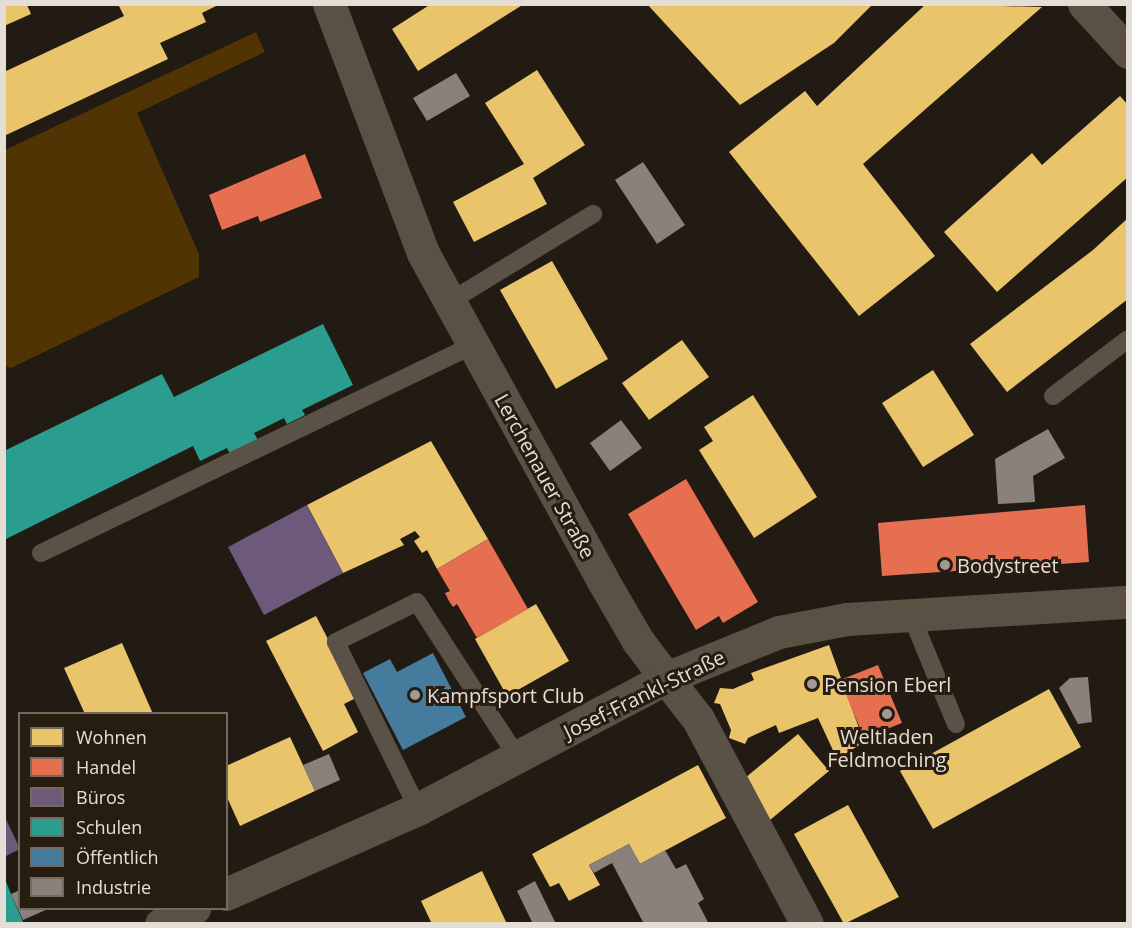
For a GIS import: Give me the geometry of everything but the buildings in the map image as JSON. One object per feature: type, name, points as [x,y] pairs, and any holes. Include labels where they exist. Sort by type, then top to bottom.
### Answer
[{"type":"main road","name":"Lerchenauer Straße","points":[[329,4],[423,253],[638,641],[666,678]]},
{"type":"main road","points":[[1084,4],[1127,50]]},
{"type":"main road","name":"Josef-Frankl-Straße","points":[[228,893],[418,809],[666,678],[779,632],[847,619],[1128,602]]},
{"type":"main road","points":[[160,924],[192,910]]},
{"type":"street","name":"Lerchenauer Straße","points":[[666,678],[698,719],[807,924]]},
{"type":"lane","points":[[450,302],[593,214]]},
{"type":"lane","points":[[1053,396],[1128,339]]},
{"type":"lane","points":[[41,553],[474,345]]},
{"type":"lane","points":[[418,809],[336,642],[417,602],[518,758]]},
{"type":"lane","points":[[910,615],[956,724]]},
{"type":"shaded area","points":[[256,32],[265,52],[137,113],[199,254],[199,277],[11,368],[5,366],[5,150]]},
{"type":"place","name":"Bodystreet","points":[[945,565]]},
{"type":"place","name":"Pension Eberl","points":[[812,684]]},
{"type":"place","name":"Kampfsport Club","points":[[415,695]]},
{"type":"place","name":"Weltladen Feldmoching","points":[[887,714]]}]
